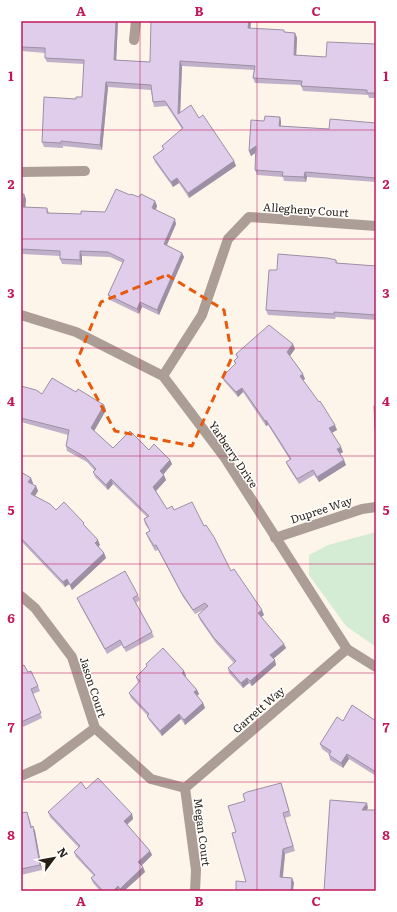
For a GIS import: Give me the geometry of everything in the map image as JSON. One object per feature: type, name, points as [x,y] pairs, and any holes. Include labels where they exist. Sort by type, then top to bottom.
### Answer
[{"type":"street","points":[[134,40],[136,21]]},
{"type":"street","points":[[21,172],[85,171]]},
{"type":"street","name":"Allegheny Court","points":[[163,376],[202,315],[228,239],[249,217],[376,226]]},
{"type":"street","name":"Yarberry Drive","points":[[21,316],[76,332],[163,376],[225,458],[347,649],[376,667]]},
{"type":"street","name":"Dupree Way","points":[[275,538],[362,509],[376,506]]},
{"type":"street","name":"Jason Court","points":[[21,596],[35,608],[72,657],[95,728],[151,778]]},
{"type":"street","name":"Garrett Way","points":[[185,788],[347,649]]},
{"type":"street","points":[[21,776],[44,766],[95,728]]},
{"type":"street","name":"Megan Court","points":[[151,778],[185,788],[196,870],[195,891]]},
{"type":"highlighted area","points":[[167,275],[224,310],[232,357],[192,446],[115,431],[77,361],[101,302]]},
{"type":"green space","points":[[376,532],[376,647],[346,626],[309,575],[309,555],[328,545]]},
{"type":"building","points":[[21,21],[116,21],[114,60],[150,62],[151,21],[249,21],[248,28],[284,30],[284,32],[295,33],[294,55],[326,57],[327,42],[376,44],[376,93],[367,93],[367,90],[301,86],[302,81],[253,78],[255,66],[180,61],[178,114],[191,105],[199,118],[203,115],[234,161],[188,193],[177,178],[171,182],[153,157],[164,149],[162,146],[183,128],[165,101],[153,102],[151,85],[106,82],[100,145],[61,141],[61,143],[42,142],[44,97],[76,99],[76,97],[82,97],[84,60],[45,58],[45,48],[21,47]]},
{"type":"building","points":[[265,116],[280,117],[279,126],[329,129],[330,119],[376,123],[376,178],[305,172],[304,177],[282,176],[283,172],[255,170],[256,146],[249,151],[251,120],[264,121]]},
{"type":"building","points":[[116,189],[139,197],[141,194],[155,201],[152,208],[175,219],[164,244],[182,253],[157,310],[140,302],[137,309],[108,295],[124,260],[108,252],[80,251],[80,260],[60,259],[60,251],[21,249],[21,194],[24,194],[23,207],[47,208],[47,213],[81,214],[81,211],[105,212]]},
{"type":"building","points":[[278,254],[327,258],[336,260],[336,263],[376,266],[376,315],[266,310],[269,270],[277,270]]},
{"type":"building","points":[[269,325],[293,344],[287,352],[303,374],[300,376],[319,402],[320,401],[335,425],[329,428],[341,447],[337,449],[344,460],[317,477],[313,470],[297,479],[286,462],[291,459],[266,420],[265,421],[242,388],[236,392],[222,377],[236,363],[234,361],[238,357],[236,354]]},
{"type":"building","points":[[52,378],[76,392],[78,389],[104,405],[91,428],[113,448],[130,431],[149,450],[154,444],[170,460],[160,471],[164,475],[153,487],[167,509],[172,506],[174,510],[192,502],[204,526],[206,525],[214,537],[231,571],[234,569],[262,610],[258,613],[284,644],[270,655],[275,660],[250,681],[247,678],[241,683],[228,668],[236,661],[214,638],[198,615],[208,606],[205,603],[193,610],[181,592],[156,545],[154,546],[146,533],[150,531],[144,519],[149,516],[111,479],[106,485],[93,472],[96,469],[85,457],[66,446],[69,430],[21,418],[21,386],[36,390],[42,394]]},
{"type":"building","points":[[374,406],[376,406],[376,430],[375,430]]},
{"type":"building","points":[[21,472],[31,478],[28,482],[36,486],[31,494],[50,504],[56,510],[64,502],[98,540],[95,543],[104,553],[70,585],[67,579],[63,582],[21,538]]},
{"type":"building","points":[[125,571],[138,595],[133,598],[152,632],[124,648],[120,640],[105,649],[77,598]]},
{"type":"building","points":[[163,648],[184,671],[182,673],[197,690],[194,692],[203,703],[184,720],[179,714],[160,731],[147,716],[149,714],[129,693],[140,681],[136,677],[147,666],[146,664]]},
{"type":"building","points":[[24,665],[28,672],[31,671],[38,686],[31,689],[41,713],[21,722],[21,666]]},
{"type":"building","points":[[352,705],[376,721],[376,772],[347,754],[341,763],[329,755],[331,751],[320,744],[337,717],[343,721]]},
{"type":"building","points":[[98,778],[132,814],[124,821],[150,851],[138,862],[143,867],[120,889],[118,886],[113,891],[103,891],[91,878],[95,875],[74,852],[80,846],[48,812],[81,782],[86,789]]},
{"type":"building","points":[[281,783],[289,811],[283,813],[293,846],[283,849],[280,877],[292,878],[291,891],[236,891],[236,881],[246,882],[232,833],[236,832],[228,806],[245,801],[243,794],[247,792]]},
{"type":"building","points":[[330,800],[367,803],[362,810],[376,810],[376,891],[324,891]]},
{"type":"building","points":[[27,812],[31,828],[33,826],[40,865],[21,869],[21,813]]}]
